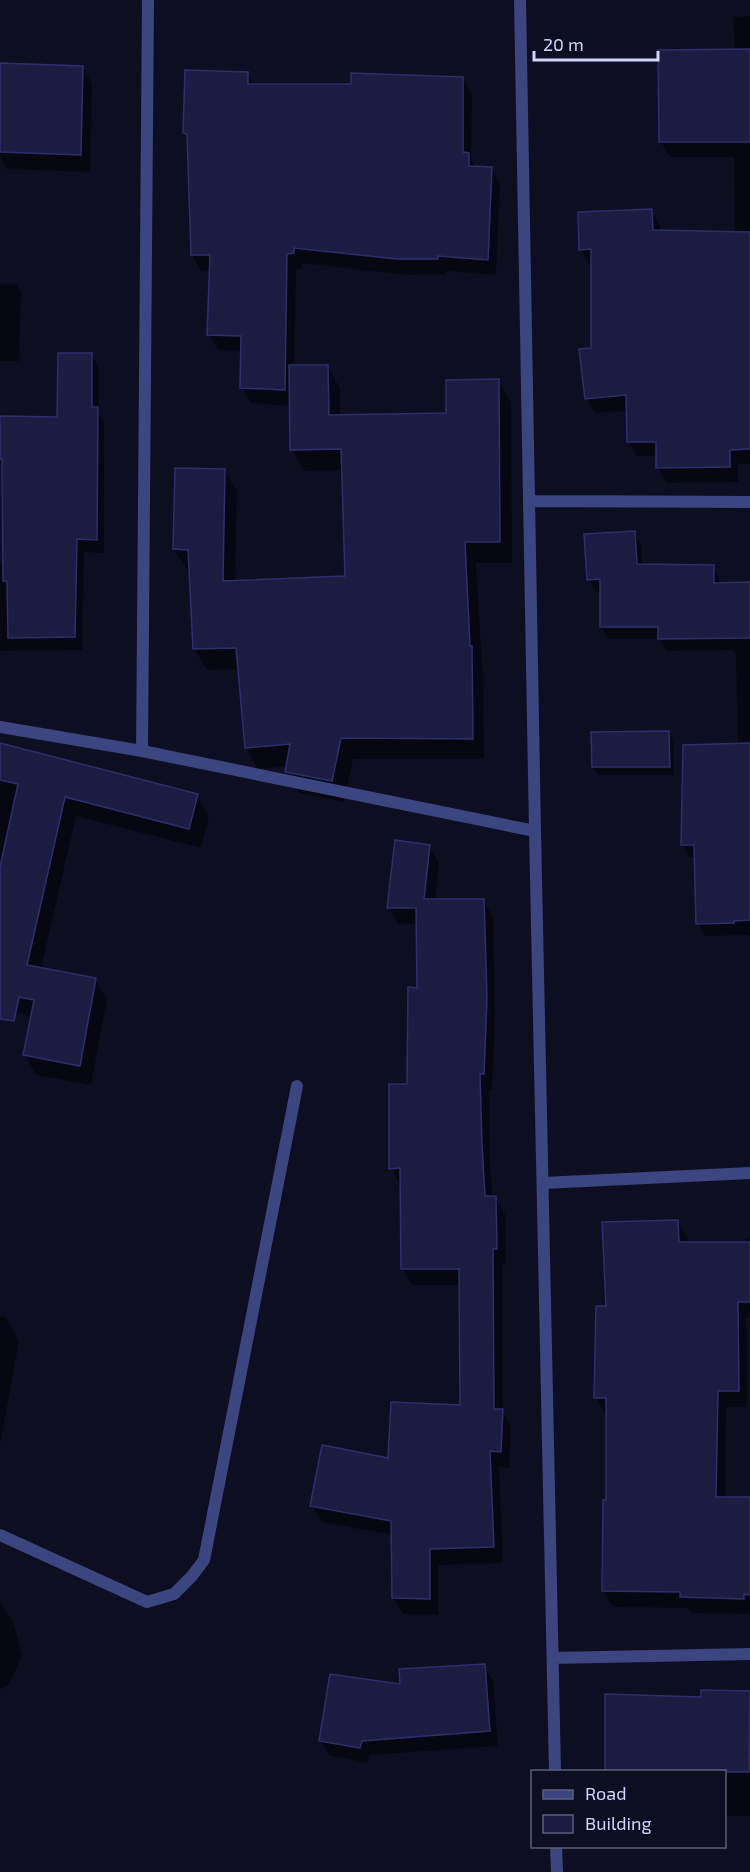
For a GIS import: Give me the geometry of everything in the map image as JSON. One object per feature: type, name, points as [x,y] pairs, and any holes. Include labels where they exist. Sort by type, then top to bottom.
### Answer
[{"type":"street","points":[[142,752],[148,0]]},
{"type":"street","points":[[520,0],[555,1770]]},
{"type":"street","points":[[530,501],[750,502]]},
{"type":"street","points":[[0,727],[142,752],[535,831]]},
{"type":"street","points":[[0,1535],[147,1602],[174,1594],[204,1560],[297,1086]]},
{"type":"street","points":[[543,1182],[750,1173]]},
{"type":"street","points":[[553,1658],[750,1654]]},
{"type":"street","points":[[556,1848],[557,1872]]},
{"type":"building","points":[[750,49],[750,142],[659,142],[658,50]]},
{"type":"building","points":[[0,63],[83,66],[81,155],[0,152]]},
{"type":"building","points":[[185,70],[248,72],[248,84],[351,84],[351,73],[463,77],[463,152],[469,153],[469,166],[492,167],[488,260],[438,256],[438,259],[397,259],[294,248],[294,253],[287,254],[285,390],[240,388],[241,336],[207,335],[210,255],[191,255],[187,134],[183,133]]},
{"type":"building","points":[[652,209],[653,230],[750,232],[750,449],[730,450],[730,467],[656,468],[656,442],[627,442],[626,395],[585,399],[579,349],[591,348],[591,249],[579,250],[578,212]]},
{"type":"building","points":[[58,353],[92,353],[92,407],[98,407],[97,540],[77,539],[75,637],[8,638],[7,581],[3,581],[0,416],[57,417]]},
{"type":"building","points":[[289,365],[328,365],[329,415],[446,413],[446,380],[499,379],[500,542],[465,542],[470,646],[472,646],[473,739],[341,738],[332,781],[285,772],[290,744],[245,748],[236,648],[193,649],[188,550],[173,549],[175,468],[225,469],[223,581],[345,576],[341,449],[290,450]]},
{"type":"building","points":[[635,531],[637,564],[714,565],[714,583],[750,582],[750,638],[658,639],[658,627],[600,627],[600,579],[587,580],[584,534]]},
{"type":"building","points":[[669,731],[670,767],[592,767],[591,732]]},
{"type":"building","points":[[0,743],[198,794],[189,829],[65,797],[27,965],[96,978],[80,1066],[23,1055],[34,1000],[19,997],[14,1021],[0,1019],[0,867],[18,784],[0,780]]},
{"type":"building","points":[[750,743],[750,920],[734,921],[734,923],[696,924],[694,845],[681,845],[683,745]]},
{"type":"building","points":[[395,840],[430,845],[424,899],[484,899],[487,998],[484,1074],[480,1074],[482,1145],[485,1196],[496,1196],[497,1249],[493,1249],[494,1409],[503,1409],[501,1452],[490,1451],[494,1547],[430,1549],[430,1599],[392,1598],[391,1521],[310,1506],[322,1445],[388,1458],[391,1402],[460,1405],[459,1269],[401,1269],[400,1168],[389,1169],[389,1084],[407,1084],[408,987],[417,988],[416,908],[387,908]]},
{"type":"building","points":[[678,1220],[679,1242],[750,1242],[750,1302],[738,1302],[739,1391],[718,1391],[716,1497],[750,1497],[750,1595],[744,1594],[744,1599],[680,1597],[680,1592],[602,1591],[603,1500],[606,1500],[606,1398],[594,1398],[596,1306],[606,1306],[602,1222]]},
{"type":"building","points":[[485,1664],[490,1731],[362,1741],[360,1748],[319,1741],[330,1674],[400,1684],[399,1669]]},
{"type":"building","points":[[701,1690],[750,1691],[749,1772],[605,1770],[605,1694],[701,1697]]}]
